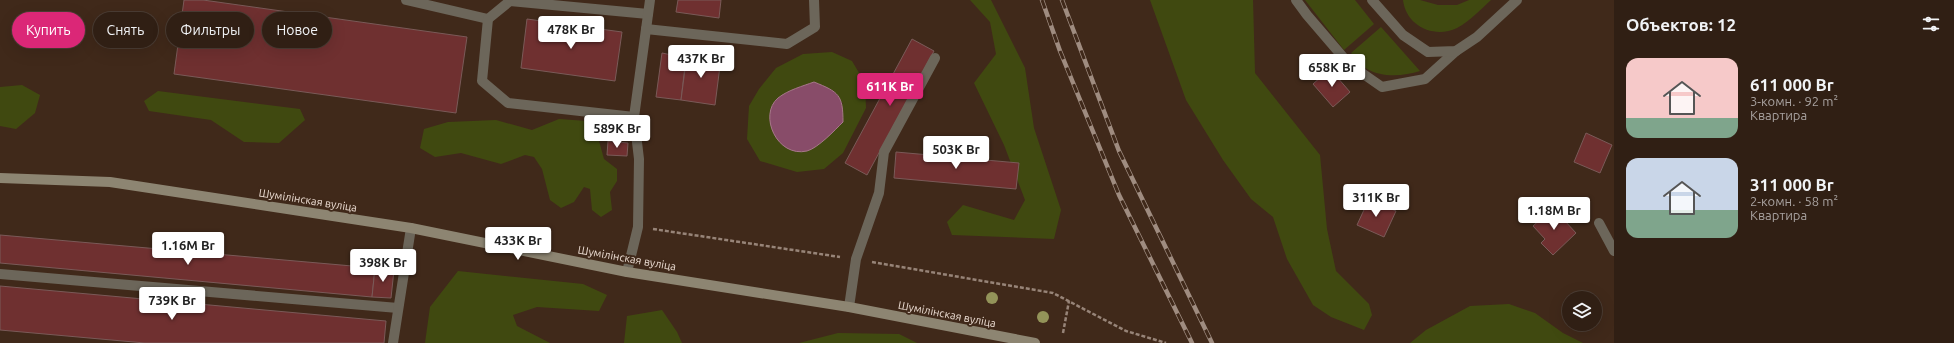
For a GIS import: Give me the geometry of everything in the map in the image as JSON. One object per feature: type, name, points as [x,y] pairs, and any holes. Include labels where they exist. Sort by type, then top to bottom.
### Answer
[{"type":"main road","name":"Шумілінская вуліца","points":[[0,178],[110,182],[411,228],[627,272],[849,307],[1036,343]]},
{"type":"lane","points":[[406,0],[488,19]]},
{"type":"lane","points":[[627,272],[638,227],[639,159],[634,117],[650,0]]},
{"type":"lane","points":[[646,29],[787,44],[815,27],[814,0]]},
{"type":"lane","points":[[1296,0],[1349,64],[1382,87],[1425,79],[1456,51],[1477,37],[1517,0]]},
{"type":"lane","points":[[1372,0],[1403,34],[1428,52],[1456,51]]},
{"type":"lane","points":[[634,117],[508,102],[482,81],[488,19],[510,1],[648,14]]},
{"type":"lane","points":[[849,307],[856,259],[879,193],[884,152],[936,58]]},
{"type":"lane","points":[[1599,223],[1614,251]]},
{"type":"lane","points":[[393,343],[411,228]]},
{"type":"lane","points":[[0,274],[398,308]]},
{"type":"path","points":[[638,227],[856,259],[1053,293],[1126,330],[1166,343]]},
{"type":"path","points":[[1063,334],[1069,301]]},
{"type":"green space","points":[[970,0],[991,0],[1025,68],[1034,128],[1061,210],[1054,239],[952,235],[947,222],[963,205],[1014,220],[1025,200],[1004,145],[974,83],[996,54],[990,22]]},
{"type":"green space","points":[[1150,0],[1253,0],[1255,73],[1320,155],[1327,229],[1336,271],[1369,304],[1372,315],[1364,330],[1331,317],[1313,305],[1287,259],[1273,217],[1251,199],[1223,160],[1186,100]]},
{"type":"green space","points":[[1305,0],[1355,0],[1374,24],[1344,50]]},
{"type":"green space","points":[[1403,0],[1420,0],[1438,5],[1457,5],[1469,0],[1491,0],[1462,25],[1448,31],[1439,32],[1422,28],[1415,23],[1409,17]]},
{"type":"green space","points":[[1381,27],[1420,71],[1400,75],[1380,74],[1367,69],[1351,53]]},
{"type":"green space","points":[[832,52],[852,61],[865,83],[866,108],[843,153],[824,169],[797,172],[760,161],[747,139],[749,106],[759,89],[776,68],[803,54]],"holes":[[[814,82],[834,91],[843,104],[771,108],[785,94]]]},
{"type":"green space","points":[[22,85],[40,95],[35,113],[16,129],[0,126],[0,87]]},
{"type":"green space","points":[[158,91],[300,109],[305,120],[279,143],[244,142],[211,120],[149,111],[144,101]]},
{"type":"green space","points":[[559,119],[587,121],[596,130],[604,159],[617,169],[617,181],[610,192],[612,210],[601,217],[592,210],[590,189],[584,187],[574,202],[561,208],[550,200],[542,169],[534,157],[525,155],[501,164],[461,153],[435,157],[420,148],[424,129],[448,122],[496,120],[532,130]]},
{"type":"green space","points":[[458,271],[583,284],[607,295],[599,311],[537,307],[513,315],[517,326],[550,343],[425,343],[430,307]]},
{"type":"green space","points":[[1509,304],[1535,313],[1563,333],[1583,343],[1410,343],[1426,330],[1470,306]]},
{"type":"green space","points":[[662,310],[677,332],[682,343],[624,343],[627,316]]},
{"type":"green space","points":[[838,333],[899,334],[917,343],[799,343]]},
{"type":"shaded area","points":[[814,82],[829,89],[838,96],[842,106],[843,122],[826,138],[807,151],[796,151],[787,148],[779,142],[770,124],[772,105],[778,98],[791,90]]},
{"type":"building","points":[[184,0],[203,0],[289,12],[262,12],[262,48],[332,48],[332,18],[467,37],[456,113],[174,74],[178,48],[254,48],[254,12],[182,12]]},
{"type":"building","points":[[678,0],[721,0],[719,18],[676,12]]},
{"type":"building","points":[[527,19],[622,32],[615,81],[521,68]]},
{"type":"building","points":[[912,39],[934,51],[867,175],[845,163]]},
{"type":"building","points":[[662,53],[677,56],[676,65],[685,66],[681,100],[656,97]]},
{"type":"building","points":[[687,54],[721,58],[715,105],[681,100]]},
{"type":"building","points":[[1330,69],[1350,92],[1333,107],[1313,84]]},
{"type":"building","points":[[1586,133],[1612,145],[1600,173],[1574,162]]},
{"type":"building","points":[[608,141],[628,143],[627,156],[607,155]]},
{"type":"building","points":[[896,152],[1019,163],[1016,189],[894,178]]},
{"type":"building","points":[[1369,199],[1396,211],[1384,237],[1357,225]]},
{"type":"building","points":[[1553,208],[1576,233],[1553,255],[1541,243],[1545,239],[1533,226]]},
{"type":"building","points":[[0,235],[375,268],[372,297],[0,263]]},
{"type":"building","points":[[375,268],[394,270],[391,298],[372,297]]},
{"type":"building","points":[[0,286],[386,321],[384,343],[145,343],[0,330]]},
{"type":"railway","points":[[1042,0],[1060,51],[1119,195],[1192,343]]},
{"type":"railway","points":[[1062,0],[1119,151],[1212,343]]}]
